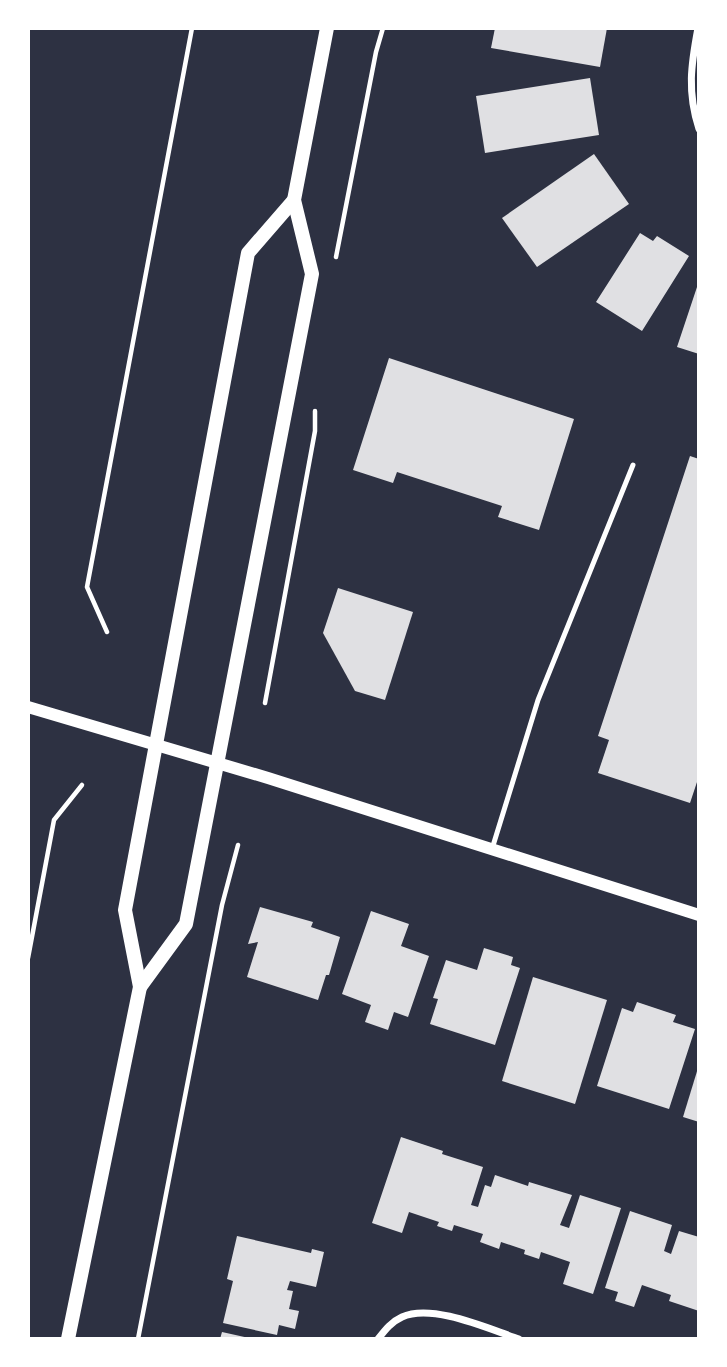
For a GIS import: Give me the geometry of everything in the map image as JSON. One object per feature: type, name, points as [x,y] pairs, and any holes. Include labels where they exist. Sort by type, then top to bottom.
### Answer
[{"type":"main road","points":[[140,987],[186,924],[312,274],[294,200],[327,28]]},
{"type":"main road","points":[[68,1339],[140,987],[125,910],[248,253],[294,200]]},
{"type":"street","points":[[698,28],[690,96],[699,130]]},
{"type":"street","points":[[28,707],[699,915]]},
{"type":"street","points":[[378,1339],[389,1325],[404,1316],[424,1312],[455,1318],[519,1339]]},
{"type":"lane","points":[[492,849],[538,700],[633,465]]},
{"type":"path","points":[[107,632],[87,587],[192,28]]},
{"type":"path","points":[[28,958],[54,820],[82,785]]},
{"type":"path","points":[[138,1339],[222,905],[238,845]]},
{"type":"building","points":[[495,28],[607,28],[600,67],[491,48]]},
{"type":"building","points":[[590,78],[599,135],[485,153],[476,96]]},
{"type":"building","points":[[594,154],[629,204],[537,267],[502,218]]},
{"type":"building","points":[[640,233],[653,241],[657,236],[689,256],[642,331],[596,302]]},
{"type":"building","points":[[699,281],[699,354],[677,347]]},
{"type":"building","points":[[389,358],[574,419],[539,530],[498,517],[502,506],[397,472],[393,483],[353,470]]},
{"type":"building","points":[[690,456],[699,459],[699,776],[690,803],[598,773],[609,740],[598,736]]},
{"type":"building","points":[[338,588],[413,612],[385,700],[355,691],[323,633]]},
{"type":"building","points":[[260,907],[313,922],[311,927],[340,937],[329,975],[326,975],[318,1000],[247,977],[258,942],[248,944]]},
{"type":"building","points":[[371,911],[409,924],[401,946],[429,956],[408,1017],[394,1012],[388,1030],[365,1022],[371,1005],[342,994]]},
{"type":"building","points":[[484,948],[513,957],[511,965],[520,968],[495,1045],[430,1024],[438,999],[433,998],[446,960],[477,970]]},
{"type":"building","points":[[533,977],[607,1000],[575,1104],[502,1081]]},
{"type":"building","points":[[637,1002],[676,1015],[673,1022],[695,1029],[669,1109],[597,1086],[622,1008],[633,1012]]},
{"type":"building","points":[[699,1068],[699,1122],[683,1117]]},
{"type":"building","points":[[401,1137],[483,1167],[471,1205],[478,1207],[485,1185],[491,1187],[495,1175],[528,1186],[529,1182],[572,1195],[560,1225],[569,1228],[580,1195],[621,1208],[593,1294],[563,1284],[570,1262],[541,1252],[539,1259],[524,1254],[525,1250],[501,1242],[499,1249],[480,1242],[483,1234],[454,1225],[452,1231],[437,1226],[439,1222],[409,1212],[402,1233],[372,1223]]},
{"type":"building","points":[[630,1211],[672,1225],[664,1251],[671,1254],[679,1231],[699,1237],[699,1311],[669,1301],[671,1295],[642,1285],[634,1307],[615,1301],[618,1292],[605,1288]]},
{"type":"building","points":[[237,1236],[311,1253],[312,1249],[324,1252],[316,1287],[290,1281],[287,1290],[293,1291],[289,1309],[299,1311],[295,1329],[279,1325],[277,1335],[223,1323],[233,1281],[227,1279]]},
{"type":"building","points":[[222,1332],[249,1338],[249,1339],[220,1339]]}]
